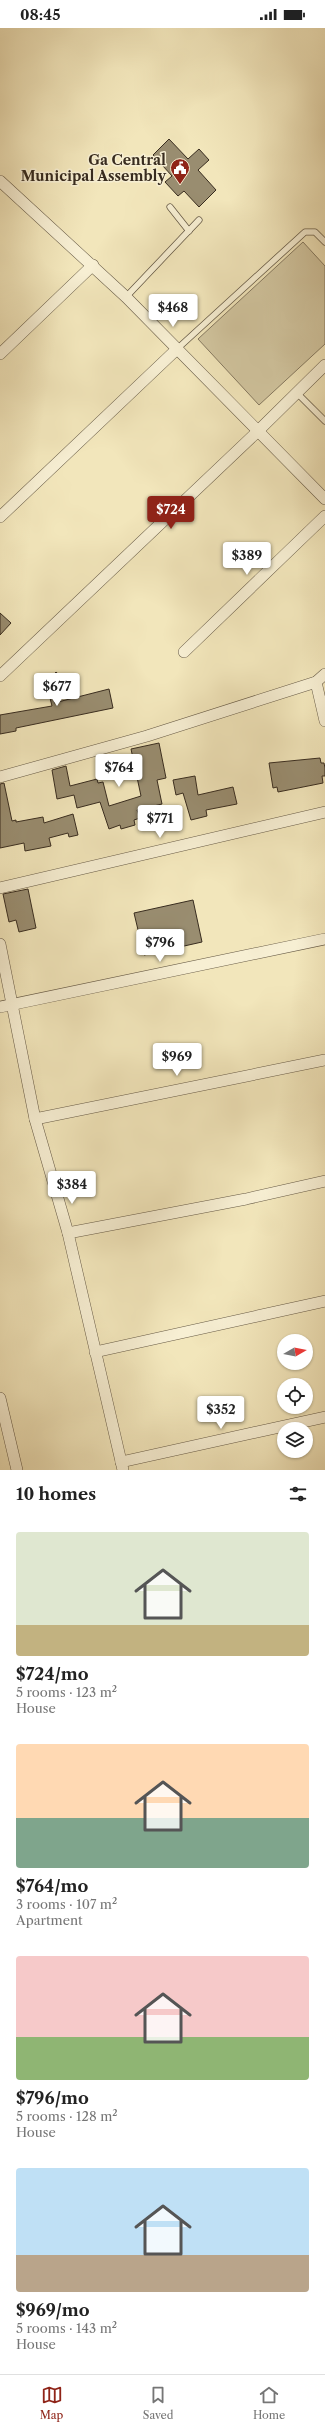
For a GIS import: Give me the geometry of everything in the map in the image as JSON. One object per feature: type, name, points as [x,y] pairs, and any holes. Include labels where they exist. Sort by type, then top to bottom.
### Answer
[{"type":"street","points":[[2,187],[93,265],[325,499]]},
{"type":"street","points":[[0,354],[93,265]]},
{"type":"street","points":[[0,517],[177,349]]},
{"type":"street","points":[[0,676],[257,432],[325,365]]},
{"type":"street","points":[[184,652],[325,516]]},
{"type":"street","points":[[0,777],[147,736],[316,682],[325,674]]},
{"type":"street","points":[[316,682],[325,721]]},
{"type":"street","points":[[0,888],[325,812]]},
{"type":"street","points":[[0,1007],[325,939]]},
{"type":"street","points":[[0,944],[35,1119],[68,1234],[122,1466],[325,1417]]},
{"type":"street","points":[[35,1119],[325,1060]]},
{"type":"street","points":[[68,1234],[246,1199],[325,1181]]},
{"type":"street","points":[[95,1352],[325,1301]]},
{"type":"street","points":[[0,1398],[17,1470]]},
{"type":"lane","points":[[170,207],[190,231]]},
{"type":"lane","points":[[126,297],[199,220]]},
{"type":"lane","points":[[177,349],[305,232],[314,232],[325,242]]},
{"type":"lane","points":[[297,393],[325,421]]},
{"type":"shaded area","points":[[303,242],[325,266],[325,344],[259,405],[198,339]]},
{"type":"building","points":[[169,139],[188,159],[199,149],[209,160],[198,170],[216,190],[199,207],[184,191],[178,196],[165,182],[172,176],[153,155]]},
{"type":"building","points":[[0,613],[11,623],[0,635]]},
{"type":"building","points":[[56,672],[71,686],[54,703],[109,689],[113,708],[16,728],[16,731],[0,734],[0,715],[52,706],[49,694],[42,687]]},
{"type":"building","points":[[159,743],[166,778],[157,780],[162,804],[137,810],[140,818],[134,820],[135,825],[121,829],[120,825],[109,829],[100,802],[77,808],[74,795],[57,799],[52,770],[66,766],[70,786],[97,779],[98,783],[103,782],[109,806],[141,796],[131,749]]},
{"type":"building","points":[[320,758],[321,763],[324,763],[325,768],[325,776],[322,776],[323,783],[278,792],[277,787],[273,788],[269,763]]},
{"type":"building","points":[[195,776],[198,795],[233,787],[237,804],[206,810],[207,816],[191,820],[183,793],[176,795],[173,780]]},
{"type":"building","points":[[4,783],[12,821],[16,820],[16,822],[43,817],[44,823],[73,814],[78,835],[69,837],[68,833],[49,838],[51,846],[25,851],[24,843],[0,848],[0,784]]},
{"type":"building","points":[[28,889],[36,928],[19,932],[16,920],[9,922],[3,894]]},
{"type":"building","points":[[193,900],[202,942],[144,955],[134,913]]},
{"type":"place","name":"Ga Central Municipal Assembly","points":[[180,185]]}]
